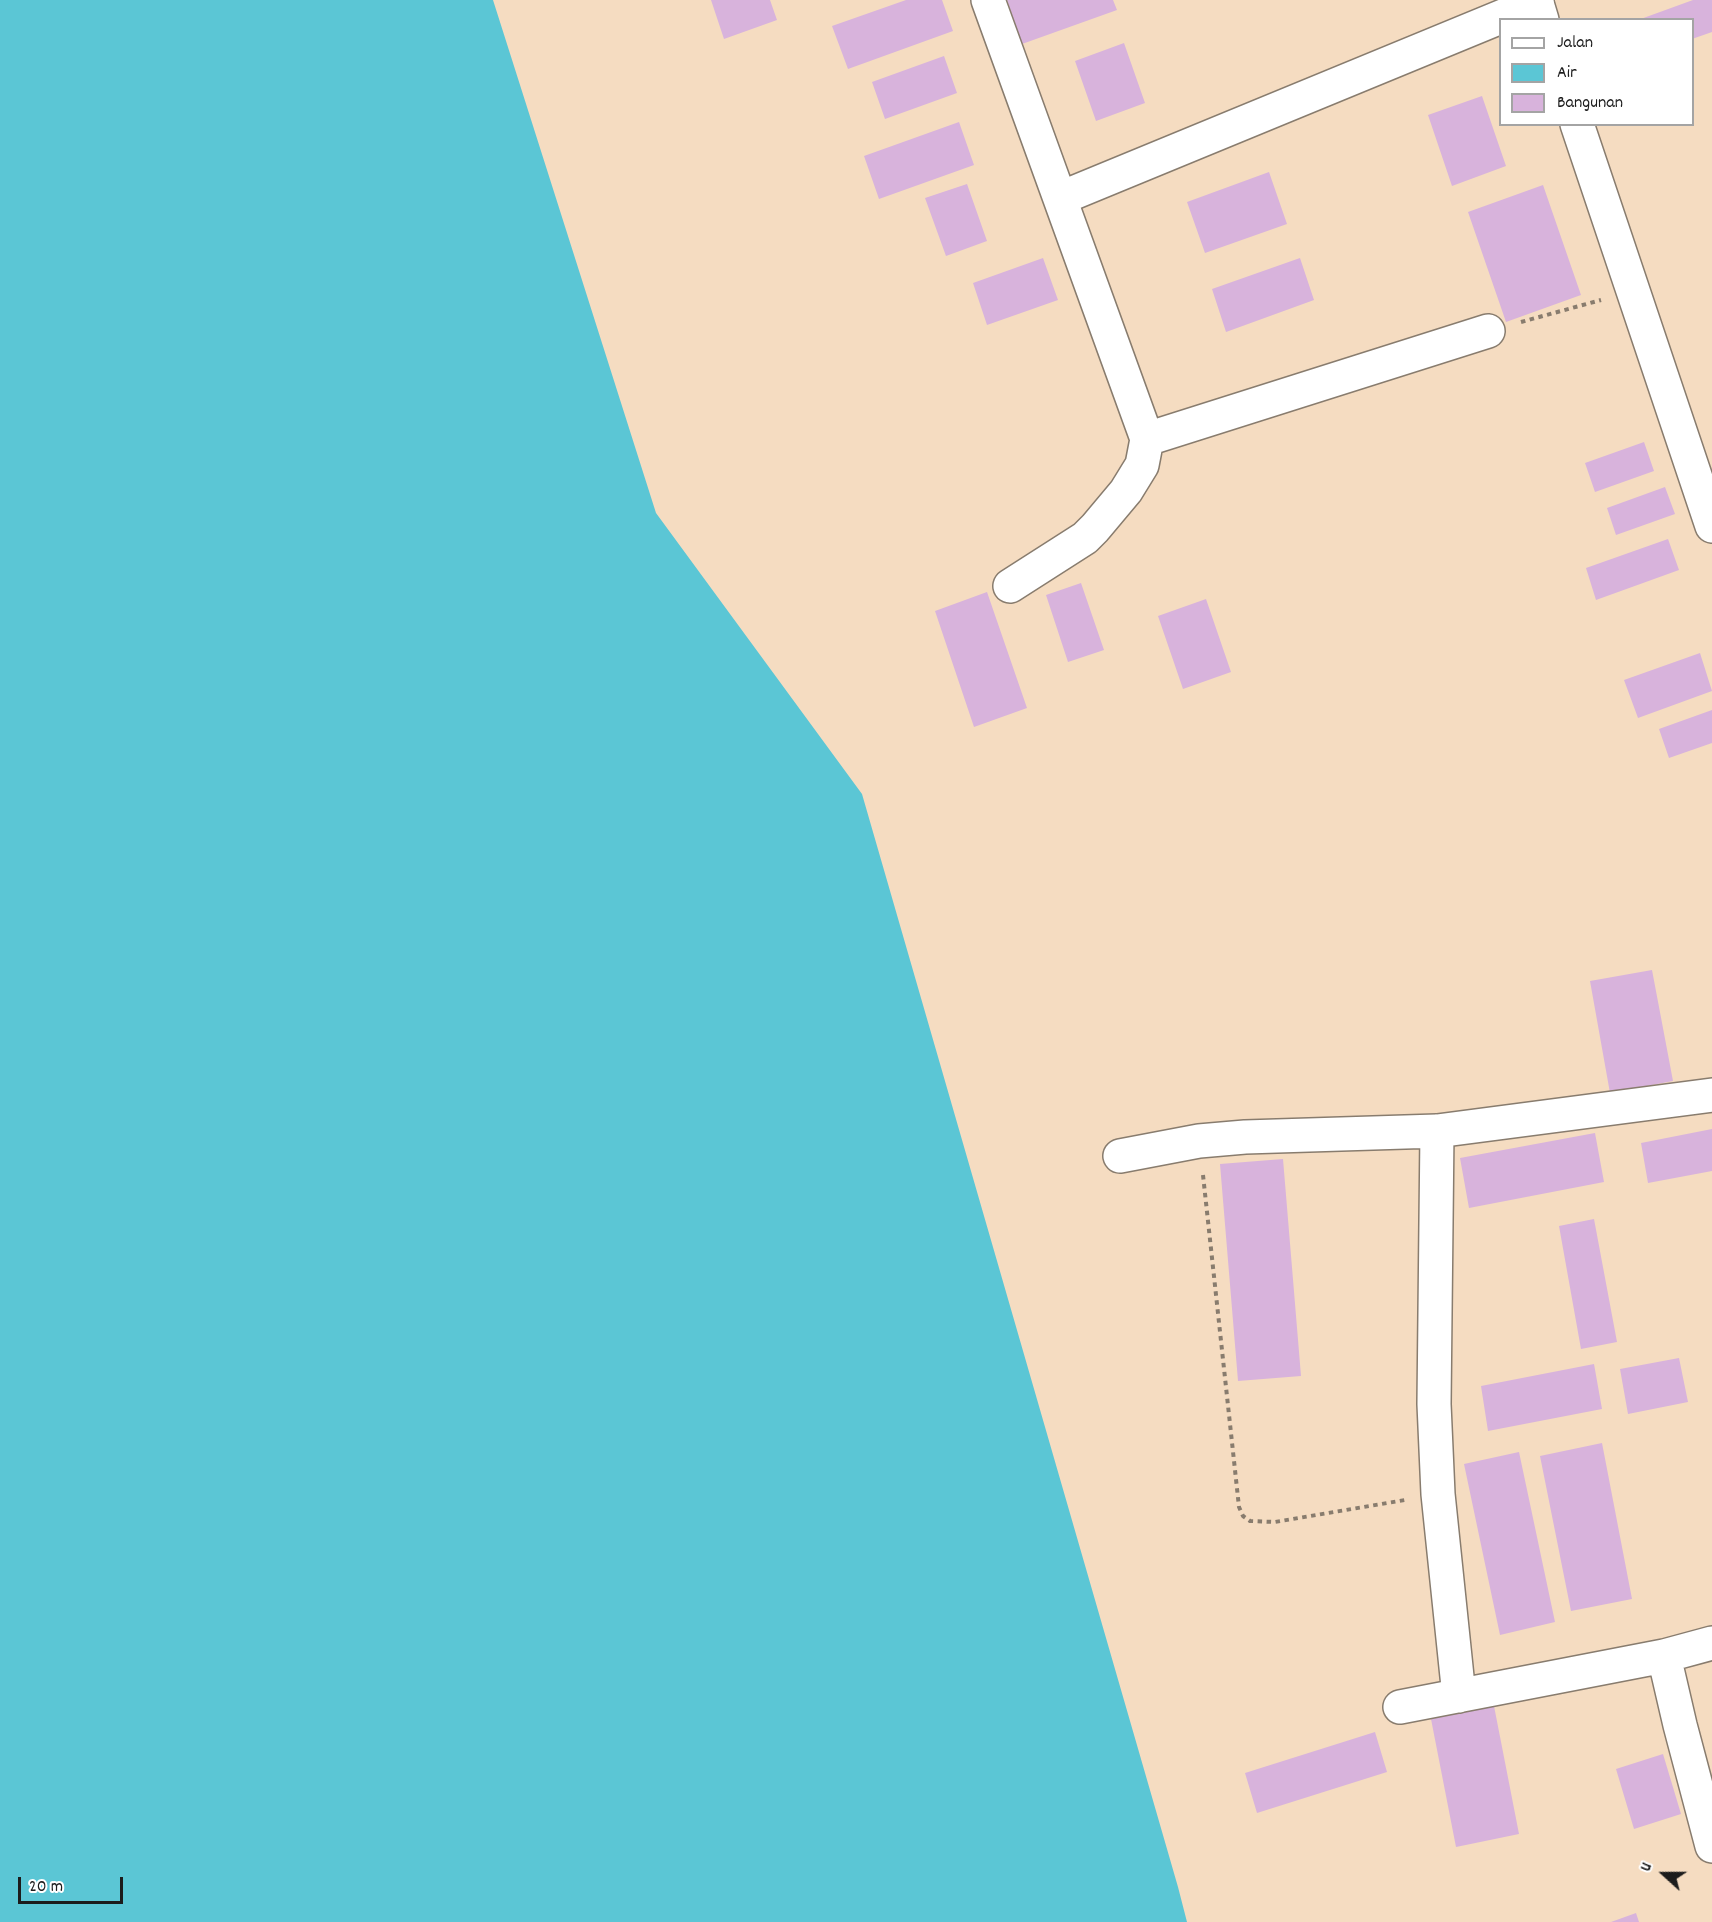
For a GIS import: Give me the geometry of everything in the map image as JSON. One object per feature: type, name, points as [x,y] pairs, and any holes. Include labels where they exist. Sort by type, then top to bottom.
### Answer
[{"type":"street","points":[[988,0],[1147,438],[1142,465],[1126,491],[1095,528],[1084,538],[1010,585]]},
{"type":"street","points":[[1511,18],[1538,7]]},
{"type":"street","points":[[1061,198],[1499,23]]},
{"type":"street","points":[[1579,126],[1712,526]]},
{"type":"street","points":[[1147,438],[1488,331]]},
{"type":"street","points":[[1120,1156],[1199,1141],[1245,1137],[1437,1131],[1712,1095]]},
{"type":"street","points":[[1437,1131],[1434,1404],[1438,1494],[1459,1696]]},
{"type":"street","points":[[1400,1707],[1664,1656],[1712,1643]]},
{"type":"street","points":[[1664,1656],[1712,1846]]},
{"type":"path","points":[[1488,331],[1633,291]]},
{"type":"path","points":[[1199,1141],[1239,1507],[1244,1516],[1250,1521],[1275,1522],[1438,1494]]},
{"type":"water","points":[[0,0],[493,0],[656,513],[862,794],[1187,1922],[0,1922]]},
{"type":"building","points":[[711,0],[770,0],[777,20],[724,39]]},
{"type":"building","points":[[906,0],[942,0],[953,31],[848,69],[832,26]]},
{"type":"building","points":[[1007,0],[1113,0],[1117,10],[1022,44]]},
{"type":"building","points":[[1693,0],[1712,0],[1712,32],[1694,38],[1694,18],[1644,18]]},
{"type":"building","points":[[1124,43],[1145,103],[1096,121],[1075,61]]},
{"type":"building","points":[[944,56],[957,93],[885,119],[872,82]]},
{"type":"building","points":[[1482,96],[1506,166],[1452,186],[1428,115]]},
{"type":"building","points":[[959,122],[974,165],[879,199],[864,156]]},
{"type":"building","points":[[1269,172],[1287,224],[1205,253],[1187,202]]},
{"type":"building","points":[[967,184],[987,241],[946,256],[925,198]]},
{"type":"building","points":[[1543,185],[1581,295],[1506,322],[1468,212]]},
{"type":"building","points":[[1043,258],[1058,300],[987,325],[973,283]]},
{"type":"building","points":[[1300,258],[1314,300],[1226,332],[1212,289]]},
{"type":"building","points":[[1644,442],[1654,471],[1595,492],[1585,463]]},
{"type":"building","points":[[1665,487],[1675,514],[1616,535],[1607,508]]},
{"type":"building","points":[[1668,539],[1679,570],[1596,600],[1586,568]]},
{"type":"building","points":[[1081,583],[1104,650],[1068,662],[1046,595]]},
{"type":"building","points":[[987,592],[1027,708],[974,727],[935,611]]},
{"type":"building","points":[[1206,599],[1231,672],[1183,689],[1158,616]]},
{"type":"building","points":[[1700,653],[1712,691],[1638,718],[1624,680]]},
{"type":"building","points":[[1712,710],[1712,743],[1669,758],[1659,729]]},
{"type":"building","points":[[1652,970],[1673,1081],[1610,1093],[1590,981]]},
{"type":"building","points":[[1712,1129],[1712,1171],[1648,1183],[1641,1143]]},
{"type":"building","points":[[1595,1133],[1604,1182],[1469,1208],[1460,1158]]},
{"type":"building","points":[[1283,1159],[1301,1376],[1238,1381],[1220,1164]]},
{"type":"building","points":[[1594,1219],[1617,1342],[1581,1349],[1559,1226]]},
{"type":"building","points":[[1679,1358],[1688,1402],[1628,1414],[1620,1369]]},
{"type":"building","points":[[1594,1364],[1602,1409],[1488,1431],[1481,1386]]},
{"type":"building","points":[[1602,1443],[1632,1599],[1571,1611],[1540,1456]]},
{"type":"building","points":[[1519,1452],[1555,1622],[1500,1635],[1464,1464]]},
{"type":"building","points":[[1494,1706],[1519,1834],[1456,1847],[1431,1719]]},
{"type":"building","points":[[1375,1732],[1387,1772],[1257,1813],[1245,1773]]},
{"type":"building","points":[[1663,1754],[1681,1814],[1634,1829],[1616,1769]]},
{"type":"building","points":[[1636,1913],[1639,1922],[1611,1922]]}]
